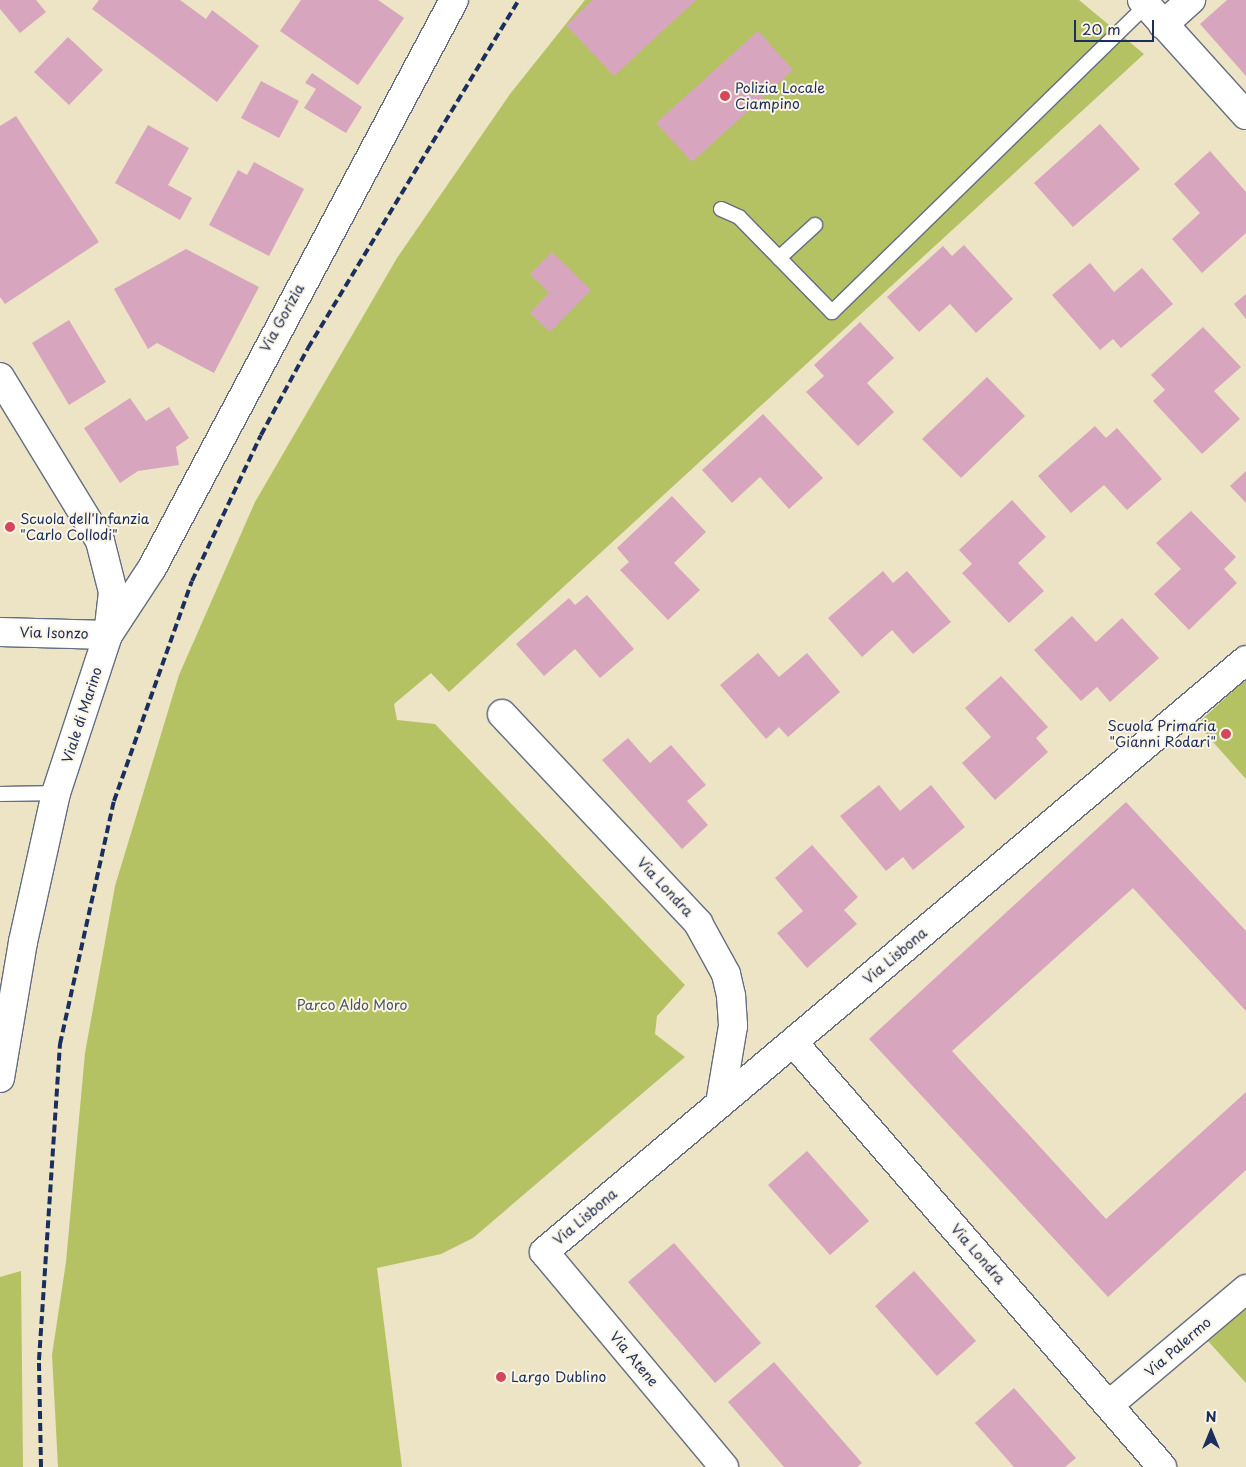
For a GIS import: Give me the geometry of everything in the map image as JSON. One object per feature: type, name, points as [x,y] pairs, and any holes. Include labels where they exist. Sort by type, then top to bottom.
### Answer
[{"type":"street","name":"Via Gorizia","points":[[108,634],[152,568],[454,0]]},
{"type":"street","points":[[1146,8],[1191,0]]},
{"type":"street","points":[[1146,8],[1246,115]]},
{"type":"street","name":"Viale di Marino","points":[[0,377],[100,541],[112,584],[108,634],[56,793],[23,942],[0,1078]]},
{"type":"street","name":"Via Isonzo","points":[[0,632],[108,634]]},
{"type":"street","name":"Via Lisbona","points":[[544,1252],[1246,660]]},
{"type":"street","name":"Via Londra","points":[[502,714],[698,923],[726,974],[731,996],[733,1026],[720,1104]]},
{"type":"street","name":"Via Londra","points":[[793,1042],[1110,1404],[1162,1467]]},
{"type":"street","name":"Via Atene","points":[[544,1252],[724,1467]]},
{"type":"street","name":"Via Palermo","points":[[1110,1404],[1246,1289]]},
{"type":"lane","points":[[721,209],[739,217],[832,312],[1146,8]]},
{"type":"lane","points":[[779,258],[815,225]]},
{"type":"lane","points":[[0,794],[56,793]]},
{"type":"green space","name":"Parco Aldo Moro","points":[[585,0],[1079,0],[1144,54],[449,692],[431,673],[394,704],[397,720],[435,724],[685,985],[657,1016],[655,1034],[685,1057],[473,1238],[441,1254],[377,1268],[402,1467],[58,1467],[52,1355],[66,1262],[85,1053],[115,886],[179,675],[255,502],[397,258],[510,94]]},
{"type":"green space","name":"Scuola Primaria \"Gianni Rodari\"","points":[[1246,679],[1246,779],[1197,724]]},
{"type":"green space","points":[[21,1271],[23,1467],[0,1467],[0,1277]]},
{"type":"green space","points":[[1246,1308],[1246,1383],[1208,1341]]},
{"type":"building","points":[[0,0],[36,0],[46,12],[20,33],[0,9]]},
{"type":"building","points":[[99,0],[180,0],[206,19],[212,10],[259,46],[217,102],[92,9]]},
{"type":"building","points":[[301,0],[378,0],[404,18],[358,85],[280,31]]},
{"type":"building","points":[[593,0],[696,0],[614,76],[566,25]]},
{"type":"building","points":[[1227,0],[1246,0],[1246,76],[1200,24]]},
{"type":"building","name":"Polizia Locale Ciampino","points":[[758,31],[793,70],[692,162],[656,123]]},
{"type":"building","points":[[68,37],[103,70],[69,105],[34,72]]},
{"type":"building","points":[[312,73],[362,107],[346,133],[304,108],[316,89],[305,83]]},
{"type":"building","points":[[261,81],[299,101],[279,138],[241,118]]},
{"type":"building","points":[[16,116],[99,242],[5,304],[0,297],[0,126]]},
{"type":"building","points":[[1100,124],[1140,169],[1073,227],[1034,183]]},
{"type":"building","points":[[148,125],[189,148],[168,185],[192,198],[180,220],[115,183]]},
{"type":"building","points":[[1210,151],[1246,192],[1246,233],[1202,273],[1172,239],[1200,213],[1174,184]]},
{"type":"building","points":[[254,162],[304,189],[269,256],[209,225],[238,170],[247,175]]},
{"type":"building","points":[[964,245],[1013,299],[976,333],[950,304],[919,332],[887,297],[943,246],[952,256]]},
{"type":"building","points":[[186,249],[259,287],[214,373],[157,343],[148,349],[114,289]]},
{"type":"building","points":[[552,252],[591,290],[550,332],[530,313],[549,293],[530,274]]},
{"type":"building","points":[[1090,263],[1114,292],[1142,268],[1173,304],[1121,348],[1113,339],[1100,350],[1052,295]]},
{"type":"building","points":[[1246,294],[1246,319],[1234,304]]},
{"type":"building","points":[[69,320],[106,382],[69,405],[32,343]]},
{"type":"building","points":[[860,322],[894,358],[867,383],[894,412],[858,446],[806,392],[824,376],[814,365]]},
{"type":"building","points":[[1203,327],[1241,367],[1214,391],[1240,419],[1202,454],[1153,401],[1165,390],[1151,375]]},
{"type":"building","points":[[987,377],[1025,416],[961,478],[922,439]]},
{"type":"building","points":[[130,398],[146,421],[169,407],[189,438],[176,447],[179,465],[138,471],[120,483],[84,428]]},
{"type":"building","points":[[763,414],[823,478],[789,509],[760,477],[732,503],[702,470]]},
{"type":"building","points":[[1095,426],[1106,438],[1117,428],[1162,479],[1127,510],[1104,485],[1071,513],[1038,476]]},
{"type":"building","points":[[1246,471],[1246,503],[1230,486]]},
{"type":"building","points":[[672,496],[706,532],[674,563],[700,590],[668,620],[620,570],[629,562],[617,548]]},
{"type":"building","points":[[1012,500],[1046,537],[1018,563],[1044,591],[1009,623],[962,573],[972,564],[959,550]]},
{"type":"building","points":[[1191,511],[1236,557],[1224,569],[1237,583],[1189,630],[1154,594],[1181,569],[1156,543]]},
{"type":"building","points":[[883,571],[893,583],[907,571],[951,622],[913,654],[892,630],[862,657],[828,618]]},
{"type":"building","points":[[587,595],[634,649],[600,678],[575,649],[544,676],[516,644],[569,598],[575,605]]},
{"type":"building","points":[[1072,616],[1096,642],[1122,618],[1159,658],[1110,702],[1097,687],[1081,701],[1034,650]]},
{"type":"building","points":[[758,653],[779,677],[807,653],[840,692],[788,737],[779,727],[766,739],[720,685]]},
{"type":"building","points":[[1001,676],[1048,727],[1036,738],[1048,752],[995,800],[962,763],[991,737],[965,708]]},
{"type":"building","points":[[628,738],[650,763],[671,745],[706,785],[687,801],[708,825],[682,849],[602,760]]},
{"type":"building","points":[[879,785],[900,811],[931,785],[965,827],[913,870],[903,857],[886,871],[840,816]]},
{"type":"building","points":[[1126,802],[1246,931],[1246,1011],[1133,888],[952,1051],[1106,1219],[1246,1092],[1246,1170],[1108,1297],[869,1039]]},
{"type":"building","points":[[812,845],[858,897],[844,910],[857,924],[807,968],[777,933],[803,911],[775,878]]},
{"type":"building","points":[[807,1151],[869,1221],[830,1255],[768,1185]]},
{"type":"building","points":[[674,1243],[761,1343],[715,1383],[628,1282]]},
{"type":"building","points":[[914,1271],[976,1341],[937,1376],[875,1306]]},
{"type":"building","points":[[774,1362],[862,1463],[857,1467],[784,1467],[728,1402]]},
{"type":"building","points":[[1014,1388],[1076,1458],[1065,1467],[1014,1467],[975,1423]]},
{"type":"railway","points":[[41,1467],[39,1360],[60,1044],[114,801],[192,581],[261,435],[308,348],[519,0]]},
{"type":"place","name":"Polizia Locale Ciampino","points":[[725,96]]},
{"type":"place","name":"Scuola dell'Infanzia \"Carlo Collodi\"","points":[[10,527]]},
{"type":"place","name":"Scuola Primaria \"Gianni Rodari\"","points":[[1226,734]]},
{"type":"place","name":"Largo Dublino","points":[[501,1377]]}]
